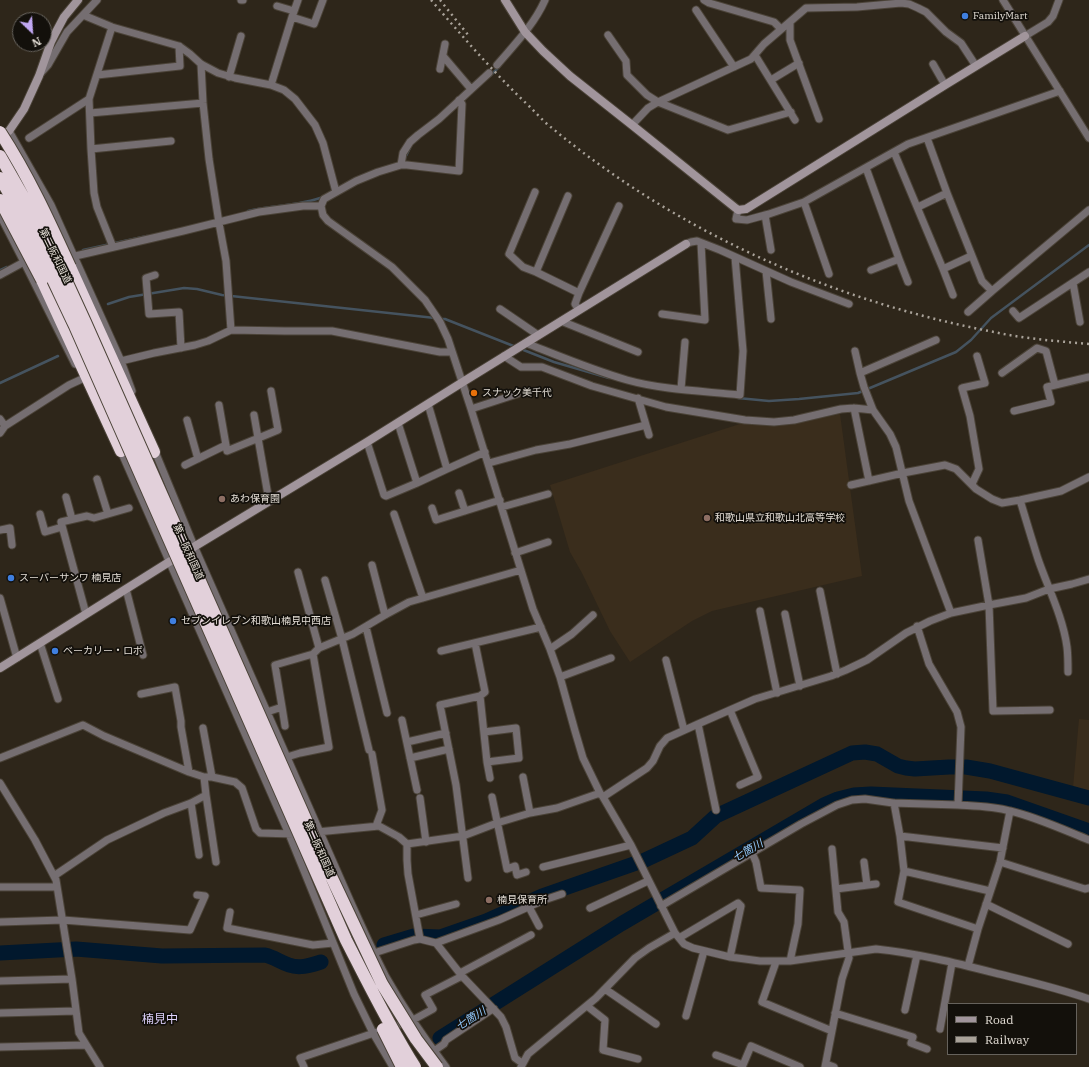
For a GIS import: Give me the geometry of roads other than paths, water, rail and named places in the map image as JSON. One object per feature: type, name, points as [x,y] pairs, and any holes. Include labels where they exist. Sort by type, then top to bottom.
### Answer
[{"type":"highway","points":[[4,132],[72,262],[154,452]]},
{"type":"highway","name":"第二阪和国道","points":[[0,156],[25,199],[85,322],[328,872]]},
{"type":"highway","name":"第二阪和国道","points":[[0,178],[41,253],[75,326],[346,940]]},
{"type":"highway","points":[[0,200],[42,280],[121,450]]},
{"type":"highway","points":[[328,872],[350,930],[387,1006],[424,1067]]},
{"type":"highway","points":[[328,872],[382,984],[416,1039],[438,1067]]},
{"type":"highway","points":[[346,940],[353,961],[375,1013],[402,1067]]},
{"type":"highway","points":[[346,940],[402,1048],[415,1067]]},
{"type":"street","points":[[0,137],[24,109],[39,76],[50,42],[64,17],[78,0]]},
{"type":"street","points":[[39,76],[48,65],[67,32],[97,0]]},
{"type":"street","points":[[271,85],[298,0]]},
{"type":"street","points":[[277,6],[314,24],[322,0]]},
{"type":"street","points":[[505,0],[527,35],[570,76],[738,210],[746,209],[945,84],[1048,22],[1053,16],[1058,0]]},
{"type":"street","points":[[497,65],[527,35],[545,0]]},
{"type":"street","points":[[704,0],[709,3],[774,22],[781,29]]},
{"type":"street","points":[[1003,0],[1089,138]]},
{"type":"street","points":[[632,125],[648,108],[658,102],[751,59],[764,44],[790,22],[806,4],[857,7],[901,3],[909,4],[926,12],[946,32],[961,43],[976,66]]},
{"type":"street","points":[[696,10],[734,67]]},
{"type":"street","points":[[84,15],[112,27],[178,46],[201,64],[218,73],[229,77],[271,85],[284,90],[296,99],[314,125],[323,143],[335,190]]},
{"type":"street","points":[[790,22],[790,40],[819,119]]},
{"type":"street","points":[[112,27],[89,98],[94,193],[97,207],[112,244]]},
{"type":"street","points":[[608,35],[626,61],[628,75],[647,95],[658,102],[728,130],[790,112]]},
{"type":"street","points":[[229,77],[241,36]]},
{"type":"street","points":[[440,69],[445,44]]},
{"type":"street","points":[[97,75],[180,66],[178,46]]},
{"type":"street","points":[[755,55],[796,120]]},
{"type":"street","points":[[443,56],[471,89]]},
{"type":"street","points":[[771,80],[799,63]]},
{"type":"street","points":[[201,64],[203,103],[209,159],[226,261],[230,330]]},
{"type":"street","points":[[933,64],[945,84]]},
{"type":"street","points":[[401,165],[403,153],[410,142],[460,102],[471,89],[489,73]]},
{"type":"street","points":[[738,210],[736,219],[747,220],[804,202],[908,144],[1060,91]]},
{"type":"street","points":[[29,138],[89,98]]},
{"type":"street","points":[[460,102],[459,171],[401,165],[378,172],[335,190],[324,199],[321,206],[323,215],[328,221],[392,266],[426,300],[439,319],[452,352],[489,463],[533,609],[560,677],[583,758],[677,936],[684,944],[692,948],[730,957],[760,961],[790,961],[876,949],[917,955],[952,962],[1061,989],[1089,999]]},
{"type":"street","points":[[90,113],[203,103]]},
{"type":"street","points":[[927,138],[971,256],[982,281],[992,291]]},
{"type":"street","points":[[91,149],[171,141]]},
{"type":"street","points":[[894,152],[918,207],[953,295]]},
{"type":"street","points":[[866,168],[908,282]]},
{"type":"street","points":[[535,192],[509,254],[523,267],[579,293]]},
{"type":"street","points":[[918,207],[947,193]]},
{"type":"street","points":[[536,272],[568,196]]},
{"type":"street","points":[[804,202],[829,274]]},
{"type":"street","points":[[0,275],[24,262],[72,262],[112,244],[218,220],[265,211],[303,206],[321,206]]},
{"type":"street","points":[[579,310],[575,304],[579,293],[619,206]]},
{"type":"street","points":[[968,312],[1089,210]]},
{"type":"street","points":[[0,215],[102,420],[121,450],[289,834],[354,994],[373,1033],[393,1067]]},
{"type":"street","points":[[765,215],[771,250]]},
{"type":"street","points":[[0,668],[194,546],[398,423],[686,244],[697,241],[701,242],[766,272],[849,304]]},
{"type":"street","points":[[662,314],[705,320],[701,242]]},
{"type":"street","points":[[943,269],[971,256]]},
{"type":"street","points":[[521,346],[628,380],[681,389],[740,395],[743,351],[735,257]]},
{"type":"street","points":[[871,270],[899,259]]},
{"type":"street","points":[[72,262],[121,361],[154,452],[194,546],[374,953],[413,1020],[446,1067]]},
{"type":"street","points":[[766,272],[771,319]]},
{"type":"street","points":[[1013,311],[1019,318],[1089,272]]},
{"type":"street","points":[[155,275],[146,278],[149,314],[179,312],[181,348]]},
{"type":"street","points":[[1073,283],[1080,322]]},
{"type":"street","points":[[500,310],[538,335]]},
{"type":"street","points":[[561,321],[638,352]]},
{"type":"street","points":[[121,361],[208,341],[230,330],[285,332],[332,331],[440,352],[452,352]]},
{"type":"street","points":[[860,373],[936,340]]},
{"type":"street","points":[[681,389],[685,342]]},
{"type":"street","points":[[1002,372],[1037,348],[1046,351],[1055,385]]},
{"type":"street","points":[[855,351],[865,390],[873,410],[890,434],[896,447],[909,501],[951,613]]},
{"type":"street","points":[[504,356],[521,367],[542,368],[592,386],[666,407],[745,420],[774,422],[794,420],[841,409],[854,408],[873,410]]},
{"type":"street","points":[[972,484],[979,469],[970,416],[962,388],[985,383],[977,356]]},
{"type":"street","points":[[1014,411],[1051,402],[1047,387],[1089,377]]},
{"type":"street","points":[[0,433],[5,426],[69,385],[82,379]]},
{"type":"street","points":[[219,405],[227,451],[278,430],[271,391]]},
{"type":"street","points":[[471,409],[517,394]]},
{"type":"street","points":[[638,398],[649,435]]},
{"type":"street","points":[[428,404],[447,469]]},
{"type":"street","points":[[854,408],[869,481]]},
{"type":"street","points":[[254,415],[269,501]]},
{"type":"street","points":[[0,419],[5,426]]},
{"type":"street","points":[[187,420],[198,459]]},
{"type":"street","points":[[398,423],[417,483]]},
{"type":"street","points":[[489,463],[536,450],[570,444],[646,425]]},
{"type":"street","points":[[367,442],[384,495],[386,496],[485,452]]},
{"type":"street","points":[[185,465],[226,445]]},
{"type":"street","points":[[851,485],[945,465],[956,469],[976,489],[992,500],[1002,503],[1061,491],[1089,477]]},
{"type":"street","points":[[97,479],[108,514]]},
{"type":"street","points":[[459,493],[465,511]]},
{"type":"street","points":[[502,508],[548,494]]},
{"type":"street","points":[[66,497],[72,519]]},
{"type":"street","points":[[432,508],[436,520],[500,500]]},
{"type":"street","points":[[1020,500],[1038,558],[1056,606],[1067,646],[1068,672]]},
{"type":"street","points":[[86,614],[61,522],[87,516],[94,518],[129,508]]},
{"type":"street","points":[[40,514],[45,532],[62,527]]},
{"type":"street","points":[[394,514],[423,598]]},
{"type":"street","points":[[0,530],[10,528],[12,545]]},
{"type":"street","points":[[978,540],[989,605],[993,711],[1050,710]]},
{"type":"street","points":[[515,552],[548,542]]},
{"type":"street","points":[[372,565],[385,615]]},
{"type":"street","points":[[285,726],[275,665],[313,654],[319,648],[366,627],[409,602],[521,570]]},
{"type":"street","points":[[298,572],[319,648]]},
{"type":"street","points":[[0,758],[83,725],[104,736],[190,772],[204,777],[212,777],[235,782],[242,788],[256,830],[260,833],[289,834],[379,826],[399,837],[407,844],[463,836],[497,823],[530,813],[557,808],[602,795],[647,768],[653,761],[660,746],[667,738],[755,699],[837,674],[866,660],[917,626],[951,613],[1026,598],[1049,589],[1089,579]]},
{"type":"street","points":[[325,580],[342,639],[370,752],[382,810],[376,826]]},
{"type":"street","points":[[126,589],[143,654]]},
{"type":"street","points":[[820,591],[837,674]]},
{"type":"street","points":[[0,598],[17,658]]},
{"type":"street","points":[[760,611],[777,693]]},
{"type":"street","points":[[785,614],[800,686]]},
{"type":"street","points":[[550,649],[572,634],[592,615]]},
{"type":"street","points":[[917,626],[929,664],[957,712],[961,727],[958,801]]},
{"type":"street","points":[[366,627],[387,713]]},
{"type":"street","points":[[441,651],[540,627]]},
{"type":"street","points":[[468,878],[456,785],[440,705],[480,696],[485,692],[475,643]]},
{"type":"street","points":[[40,644],[58,699]]},
{"type":"street","points":[[287,757],[329,747],[313,654]]},
{"type":"street","points":[[560,677],[610,658]]},
{"type":"street","points":[[666,660],[684,730]]},
{"type":"street","points":[[141,694],[175,687],[190,772]]},
{"type":"street","points":[[480,696],[490,778]]},
{"type":"street","points":[[267,712],[282,706]]},
{"type":"street","points":[[730,710],[758,777],[740,784]]},
{"type":"street","points":[[402,720],[417,790]]},
{"type":"street","points":[[698,724],[716,810]]},
{"type":"street","points":[[203,728],[212,777]]},
{"type":"street","points":[[484,732],[516,728],[519,758],[487,762]]},
{"type":"street","points":[[407,742],[446,733]]},
{"type":"street","points":[[410,758],[449,749]]},
{"type":"street","points":[[204,777],[216,862]]},
{"type":"street","points":[[523,777],[530,813]]},
{"type":"street","points":[[0,783],[35,840],[56,880],[79,1033],[100,1067]]},
{"type":"street","points":[[54,876],[107,840],[206,795]]},
{"type":"street","points":[[420,798],[426,842]]},
{"type":"street","points":[[492,798],[507,869],[515,866],[517,875],[526,872]]},
{"type":"street","points":[[659,903],[752,853],[801,824],[837,805],[852,800],[865,799],[894,803],[958,801],[1010,811],[1050,824],[1089,840]]},
{"type":"street","points":[[191,803],[199,855]]},
{"type":"street","points":[[894,803],[904,871],[898,902],[978,929]]},
{"type":"street","points":[[968,966],[978,929],[1000,862],[1010,811]]},
{"type":"street","points":[[900,836],[1003,848]]},
{"type":"street","points":[[407,844],[406,860],[420,937]]},
{"type":"street","points":[[543,867],[630,845]]},
{"type":"street","points":[[832,849],[838,912],[844,922],[849,958],[842,979],[826,1066],[834,1067]]},
{"type":"street","points":[[752,853],[756,862],[761,888],[800,890],[798,924],[790,961]]},
{"type":"street","points":[[864,862],[866,885]]},
{"type":"street","points":[[1000,862],[1084,889],[1089,888]]},
{"type":"street","points":[[904,871],[990,891]]},
{"type":"street","points":[[590,908],[648,881]]},
{"type":"street","points":[[836,889],[876,884]]},
{"type":"street","points":[[0,887],[57,887]]},
{"type":"street","points":[[0,922],[63,920],[190,930],[205,896],[197,894]]},
{"type":"street","points":[[436,943],[499,920],[544,900],[562,894]]},
{"type":"street","points":[[374,953],[420,937],[436,943],[461,974],[501,1017],[506,1027],[515,1058],[521,1065],[528,1054],[587,1006],[649,948],[677,936],[738,903],[741,906],[730,957]]},
{"type":"street","points":[[416,915],[456,904]]},
{"type":"street","points":[[986,904],[1068,944]]},
{"type":"street","points":[[529,907],[539,926]]},
{"type":"street","points":[[230,912],[227,928],[313,945],[333,943]]},
{"type":"street","points":[[304,1067],[300,1058],[413,1020],[433,1009],[425,995],[531,935]]},
{"type":"street","points":[[686,1016],[704,951]]},
{"type":"street","points":[[905,1010],[917,955]]},
{"type":"street","points":[[776,962],[762,1002],[832,1031]]},
{"type":"street","points":[[940,1029],[952,962]]},
{"type":"street","points":[[0,981],[72,979]]},
{"type":"street","points":[[605,989],[656,1024]]},
{"type":"street","points":[[587,1006],[605,1020],[603,1050],[638,1059]]},
{"type":"street","points":[[434,1051],[444,1044],[446,1040],[491,1010],[492,1007]]},
{"type":"street","points":[[0,1013],[76,1011]]},
{"type":"street","points":[[836,1013],[913,1037],[911,1043],[928,1048]]},
{"type":"street","points":[[0,1047],[86,1045]]},
{"type":"street","points":[[716,1055],[743,1065],[751,1046],[800,1067]]},
{"type":"waterway","points":[[490,76],[499,67]]},
{"type":"waterway","points":[[405,158],[410,148]]},
{"type":"waterway","points":[[248,211],[295,204],[323,197]]},
{"type":"waterway","points":[[83,250],[147,236]]},
{"type":"waterway","points":[[738,398],[769,401],[858,393],[956,352],[971,340],[991,318],[1089,245]]},
{"type":"waterway","points":[[0,270],[7,267]]},
{"type":"waterway","points":[[108,304],[129,297],[184,288],[197,289],[222,295],[435,318]]},
{"type":"waterway","points":[[440,319],[445,319],[516,347]]},
{"type":"waterway","points":[[521,349],[554,362],[609,378]]},
{"type":"waterway","points":[[0,383],[58,356]]},
{"type":"waterway","points":[[384,945],[414,936],[440,937],[486,921],[542,896],[645,860],[692,838],[716,816],[852,753],[865,752],[877,754],[898,766],[906,768],[966,767],[990,771],[1089,798]]},
{"type":"waterway","name":"七箇川","points":[[440,1038],[621,924],[824,805],[838,799],[854,795],[871,794],[986,799],[1007,802],[1089,831]]},
{"type":"waterway","points":[[0,953],[76,949],[162,956],[265,955],[297,967],[321,962]]},
{"type":"railway","points":[[431,0],[491,68],[543,121],[601,166],[652,200],[705,231],[760,258],[817,282],[875,302],[934,319],[1006,334],[1041,340],[1089,344]]},
{"type":"railway","points":[[440,0],[469,36]]},
{"type":"place","name":"FamilyMart","points":[[965,16]]},
{"type":"place","name":"スナック美千代","points":[[474,393]]},
{"type":"place","name":"あわ保育園","points":[[222,499]]},
{"type":"place","name":"和歌山県立和歌山北高等学校","points":[[707,518]]},
{"type":"place","name":"スーパーサンワ 楠見店","points":[[11,578]]},
{"type":"place","name":"セブンイレブン和歌山楠見中西店","points":[[173,621]]},
{"type":"place","name":"ベーカリー・ロボ","points":[[55,651]]},
{"type":"place","name":"楠見保育所","points":[[489,900]]},
{"type":"district","name":"楠見中","points":[[160,1020]]}]
